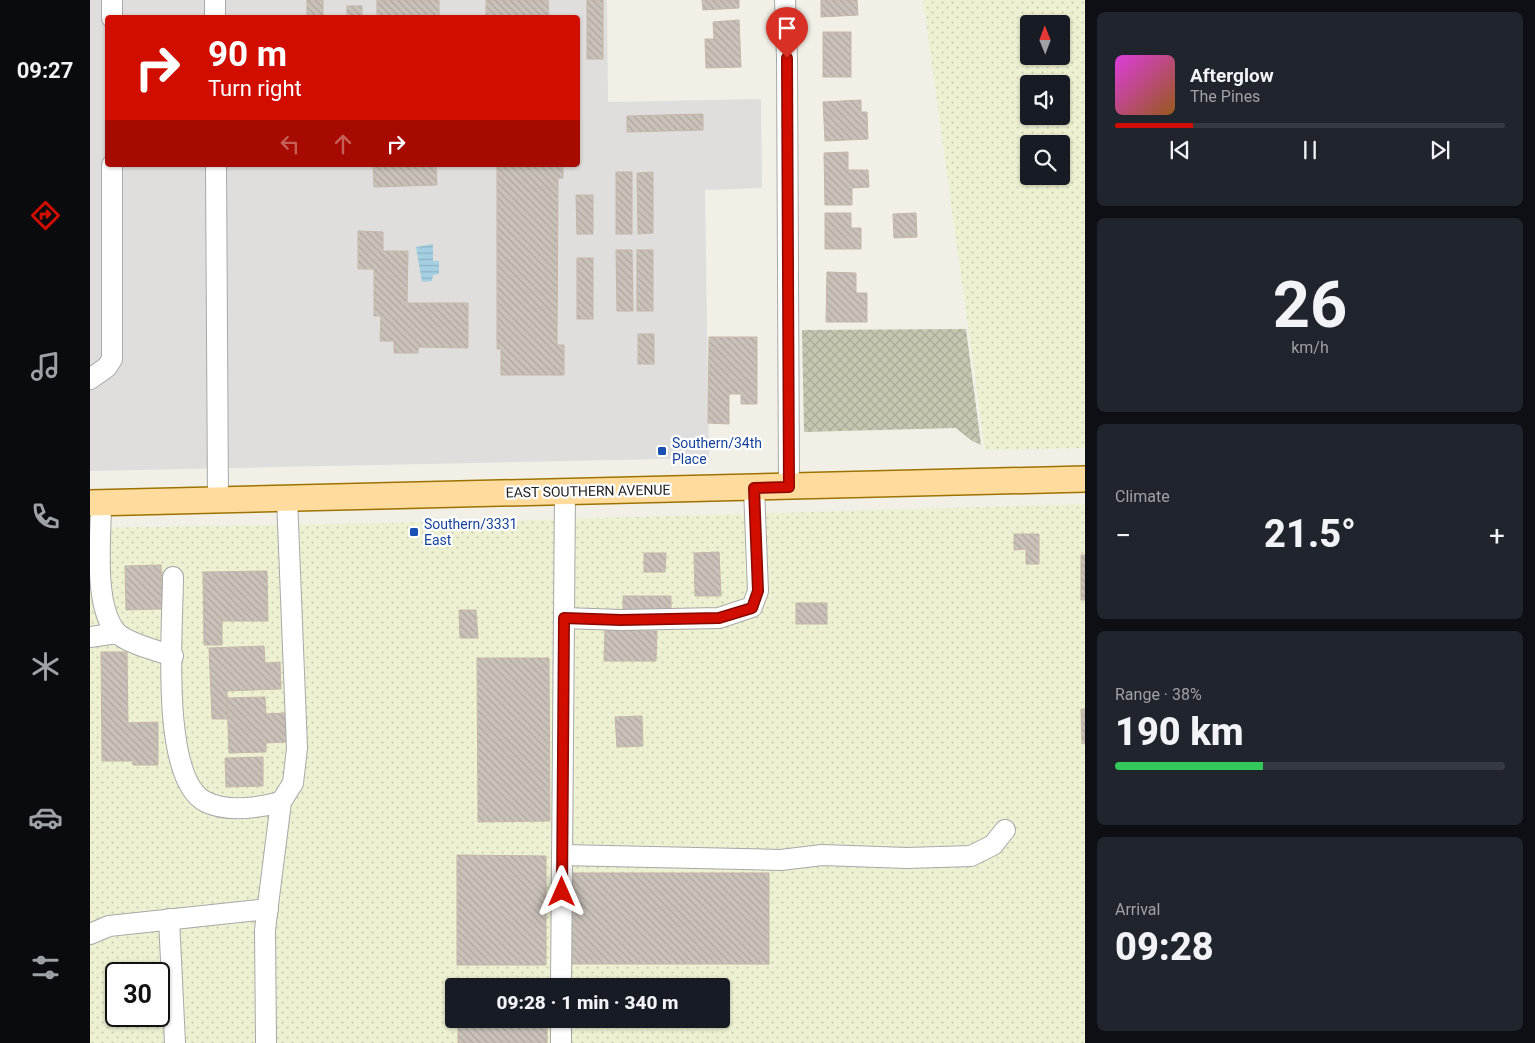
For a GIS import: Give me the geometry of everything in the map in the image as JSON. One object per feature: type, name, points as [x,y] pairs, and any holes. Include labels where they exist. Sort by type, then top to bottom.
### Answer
[{"type":"main road","name":"EAST SOUTHERN AVENUE","points":[[96,503],[754,488],[1085,478]]},
{"type":"street","points":[[112,0],[112,15]]},
{"type":"street","points":[[214,0],[215,15]]},
{"type":"street","points":[[785,0],[789,487]]},
{"type":"street","points":[[90,379],[107,367],[112,359],[112,167]]},
{"type":"street","points":[[216,167],[218,500]]},
{"type":"street","points":[[564,618],[621,620],[719,618],[752,608],[758,591],[754,488]]},
{"type":"street","points":[[561,978],[565,492]]},
{"type":"street","points":[[266,1043],[266,930],[268,909],[281,802],[293,783],[297,748],[287,498]]},
{"type":"street","points":[[96,503],[102,596],[108,618],[117,633],[146,647],[173,656]]},
{"type":"street","points":[[173,578],[173,716],[176,746],[188,784],[206,802],[226,807],[262,807],[281,802]]},
{"type":"street","points":[[90,637],[117,633]]},
{"type":"street","points":[[562,855],[781,860],[822,855],[907,858],[971,856],[993,845],[1005,830]]},
{"type":"street","points":[[90,934],[109,926],[268,909]]},
{"type":"street","points":[[169,919],[175,1043]]},
{"type":"street","points":[[561,1028],[561,1043]]},
{"type":"shaded area","points":[[90,0],[607,0],[608,102],[761,99],[762,188],[705,190],[709,458],[90,471]]},
{"type":"shaded area","points":[[923,0],[1085,0],[1085,448],[985,450]]},
{"type":"shaded area","points":[[966,329],[981,445],[972,441],[956,428],[804,432],[802,330]]},
{"type":"shaded area","points":[[1085,504],[1085,1043],[90,1043],[90,528],[501,521]]},
{"type":"water","points":[[433,244],[433,261],[439,261],[439,274],[433,275],[432,281],[422,282],[416,247]]},
{"type":"building","points":[[307,0],[323,0],[323,15],[307,15]]},
{"type":"building","points":[[377,0],[439,0],[439,15],[377,15]]},
{"type":"building","points":[[486,0],[548,0],[549,15],[486,15]]},
{"type":"building","points":[[587,0],[603,0],[603,59],[587,59]]},
{"type":"building","points":[[702,0],[739,0],[739,8],[703,10]]},
{"type":"building","points":[[821,0],[857,0],[858,15],[821,17]]},
{"type":"building","points":[[347,6],[362,6],[362,15],[347,15]]},
{"type":"building","points":[[739,20],[741,67],[706,68],[705,39],[714,39],[713,22]]},
{"type":"building","points":[[823,32],[851,32],[851,77],[823,77]]},
{"type":"building","points":[[861,100],[861,112],[867,112],[868,139],[825,141],[823,102]]},
{"type":"building","points":[[703,114],[703,130],[627,132],[627,116]]},
{"type":"building","points":[[848,152],[848,170],[868,170],[869,187],[852,188],[852,205],[825,205],[824,153]]},
{"type":"building","points":[[373,167],[436,167],[437,185],[374,187]]},
{"type":"building","points":[[497,167],[563,167],[563,178],[558,178],[557,345],[564,345],[564,375],[501,375],[501,349],[497,349]]},
{"type":"building","points":[[616,172],[632,172],[632,234],[616,234]]},
{"type":"building","points":[[653,172],[653,233],[638,234],[637,173]]},
{"type":"building","points":[[576,195],[593,195],[593,234],[577,234]]},
{"type":"building","points":[[825,213],[851,213],[851,228],[861,228],[861,249],[825,249]]},
{"type":"building","points":[[916,213],[917,237],[894,238],[893,214]]},
{"type":"building","points":[[358,231],[383,232],[383,251],[408,251],[407,303],[468,303],[468,348],[418,347],[418,353],[394,353],[394,341],[380,341],[381,316],[374,316],[374,269],[358,269]]},
{"type":"building","points":[[616,250],[632,250],[633,311],[617,311]]},
{"type":"building","points":[[637,250],[653,250],[653,311],[637,311]]},
{"type":"building","points":[[577,258],[593,258],[593,319],[577,319]]},
{"type":"building","points":[[827,272],[856,273],[856,293],[867,293],[867,322],[826,322]]},
{"type":"building","points":[[638,334],[654,334],[654,364],[638,364]]},
{"type":"building","points":[[709,337],[757,337],[757,404],[741,404],[741,394],[729,394],[729,424],[708,423]]},
{"type":"building","points":[[657,449],[667,449],[668,453],[657,453]]},
{"type":"building","points":[[1014,534],[1039,534],[1039,564],[1026,564],[1026,549],[1014,550]]},
{"type":"building","points":[[719,552],[721,596],[695,596],[694,553]]},
{"type":"building","points":[[644,553],[666,553],[665,572],[644,572]]},
{"type":"building","points":[[1081,555],[1085,555],[1085,600],[1081,600]]},
{"type":"building","points":[[161,565],[162,609],[126,610],[125,566]]},
{"type":"building","points":[[267,571],[268,621],[222,621],[222,645],[204,645],[203,572]]},
{"type":"building","points":[[623,596],[671,596],[671,613],[623,612]]},
{"type":"building","points":[[796,603],[827,603],[827,624],[796,624]]},
{"type":"building","points":[[459,610],[476,610],[478,638],[460,638]]},
{"type":"building","points":[[605,630],[657,631],[656,661],[604,661]]},
{"type":"building","points":[[264,646],[265,663],[280,662],[281,689],[227,691],[228,719],[212,719],[209,648]]},
{"type":"building","points":[[101,652],[127,652],[128,723],[158,722],[158,765],[133,765],[133,761],[102,761]]},
{"type":"building","points":[[477,658],[549,658],[550,821],[478,822]]},
{"type":"building","points":[[265,697],[266,714],[285,713],[286,742],[266,743],[266,752],[229,753],[227,698]]},
{"type":"building","points":[[1081,709],[1085,709],[1085,743],[1082,744]]},
{"type":"building","points":[[642,716],[643,746],[617,747],[615,717]]},
{"type":"building","points":[[263,757],[263,786],[226,787],[225,758]]},
{"type":"building","points":[[457,855],[546,856],[546,965],[457,965]]},
{"type":"building","points":[[568,873],[769,873],[769,964],[568,964]]},
{"type":"building","points":[[458,1028],[547,1028],[547,1043],[458,1043]]},
{"type":"place","name":"Southern/34th Place","points":[[662,451]]},
{"type":"place","name":"Southern/3331 East","points":[[414,532]]},
{"type":"route","points":[[562,892],[564,618],[621,620],[719,618],[752,608],[758,591],[754,488],[789,487],[787,58]]}]
